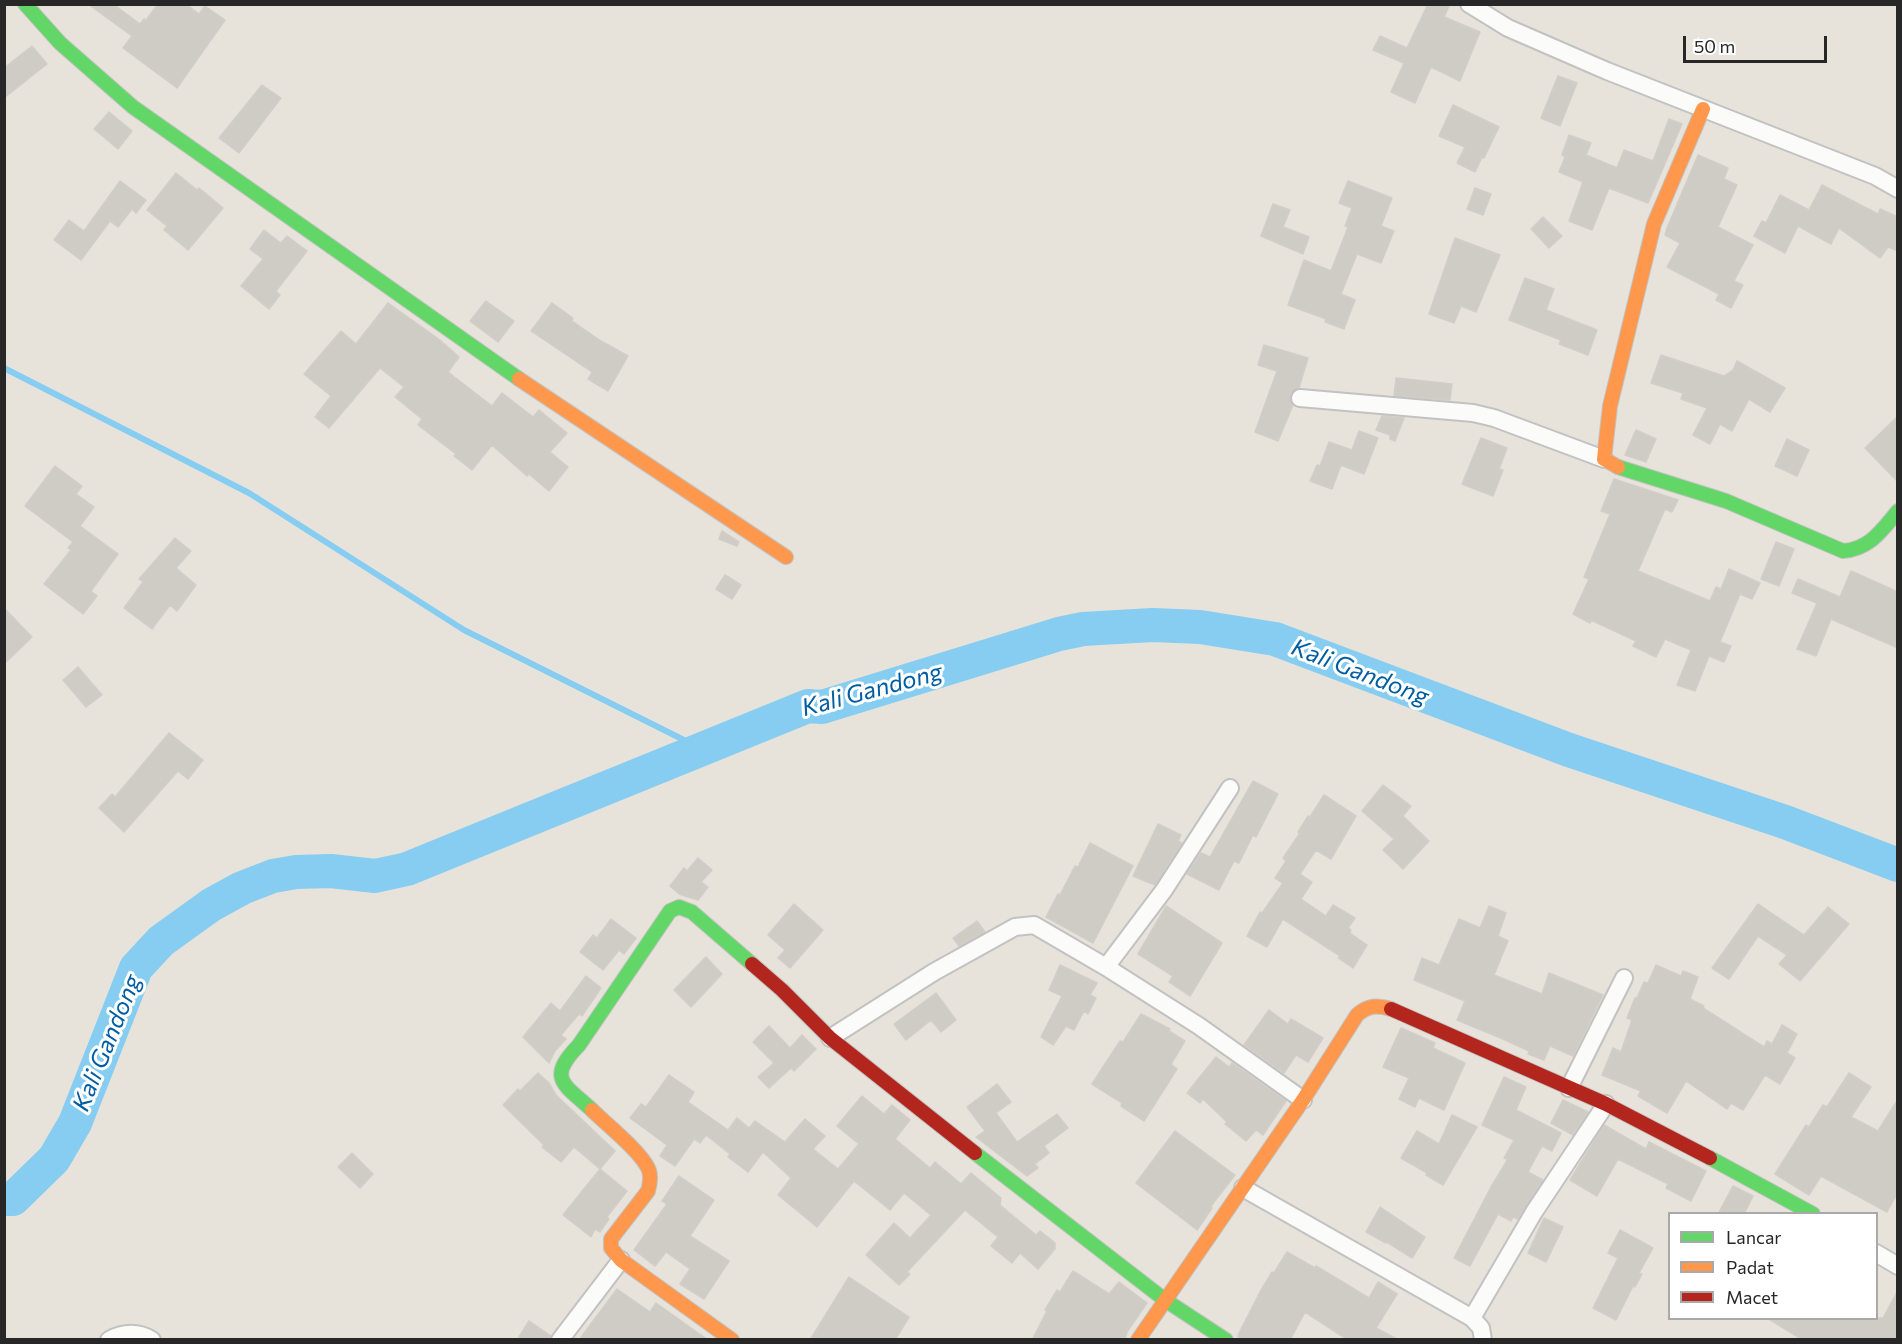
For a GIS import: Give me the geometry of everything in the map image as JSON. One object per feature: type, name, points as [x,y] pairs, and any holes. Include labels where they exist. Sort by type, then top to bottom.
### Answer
[{"type":"street","points":[[25,4],[60,43],[133,107],[521,380],[786,557]]},
{"type":"street","points":[[1469,4],[1508,28],[1607,71],[1875,176],[1898,189]]},
{"type":"street","points":[[1604,459],[1610,406],[1654,224],[1703,109]]},
{"type":"street","points":[[1300,398],[1473,413],[1494,418],[1604,459],[1625,470],[1726,501],[1843,551],[1868,546],[1898,511]]},
{"type":"street","points":[[1106,967],[1164,890],[1230,788]]},
{"type":"street","points":[[732,1340],[621,1260],[612,1248],[611,1239],[648,1191],[651,1184],[649,1169],[635,1152],[560,1078],[561,1065],[579,1046],[670,911],[679,908],[692,912],[782,990],[830,1038],[937,1124],[1165,1300],[1226,1340]]},
{"type":"street","points":[[830,1038],[934,972],[1015,927],[1034,925],[1199,1026],[1303,1101]]},
{"type":"street","points":[[1569,1088],[1624,978]]},
{"type":"street","points":[[1138,1340],[1303,1101],[1357,1015],[1364,1008],[1377,1004],[1606,1104],[1810,1212]]},
{"type":"street","points":[[1472,1317],[1534,1212],[1606,1104]]},
{"type":"street","points":[[1243,1188],[1472,1317],[1481,1328],[1483,1340]]},
{"type":"street","points":[[1878,1254],[1898,1266]]},
{"type":"street","points":[[560,1340],[621,1260]]},
{"type":"street","points":[[109,1340],[129,1333],[143,1335],[152,1340]]},
{"type":"building","points":[[88,4],[113,4],[140,24],[158,4],[186,4],[199,14],[205,6],[225,20],[177,88],[123,48],[132,36]]},
{"type":"building","points":[[1428,4],[1450,4],[1444,17],[1480,32],[1460,81],[1431,67],[1415,103],[1391,92],[1404,63],[1373,50],[1380,36],[1407,48]]},
{"type":"building","points":[[32,46],[47,64],[4,98],[4,68]]},
{"type":"building","points":[[1558,76],[1577,83],[1560,126],[1541,118]]},
{"type":"building","points":[[262,85],[281,98],[239,153],[219,138]]},
{"type":"building","points":[[1453,105],[1499,127],[1475,172],[1457,163],[1465,147],[1439,136]]},
{"type":"building","points":[[109,112],[132,131],[118,149],[94,129]]},
{"type":"building","points":[[1669,119],[1682,124],[1648,203],[1609,188],[1592,230],[1569,221],[1583,182],[1559,172],[1565,157],[1562,155],[1569,135],[1591,143],[1586,155],[1617,168],[1624,150],[1653,161]]},
{"type":"building","points":[[1698,155],[1728,168],[1724,179],[1737,185],[1718,227],[1753,245],[1734,281],[1743,285],[1731,308],[1716,300],[1719,294],[1667,267],[1680,243],[1665,235]]},
{"type":"building","points":[[176,173],[223,208],[188,250],[164,230],[167,226],[147,210]]},
{"type":"building","points":[[120,181],[146,200],[136,213],[132,209],[118,227],[110,221],[81,260],[54,240],[69,220],[84,231]]},
{"type":"building","points":[[1348,181],[1392,198],[1381,226],[1394,231],[1381,263],[1357,254],[1341,294],[1355,300],[1344,329],[1325,322],[1326,319],[1288,305],[1304,260],[1331,271],[1348,227],[1345,226],[1352,208],[1339,203]]},
{"type":"building","points":[[1822,185],[1878,214],[1880,209],[1898,217],[1898,251],[1888,247],[1880,258],[1839,228],[1831,244],[1798,226],[1785,253],[1754,236],[1762,221],[1766,223],[1780,195],[1809,210]]},
{"type":"building","points":[[1475,188],[1491,194],[1483,215],[1467,209]]},
{"type":"building","points":[[1273,204],[1290,210],[1283,227],[1309,237],[1303,254],[1261,236]]},
{"type":"building","points":[[1543,217],[1562,236],[1549,248],[1531,229]]},
{"type":"building","points":[[264,230],[281,243],[287,236],[307,251],[276,291],[280,295],[269,309],[241,286],[263,259],[250,249]]},
{"type":"building","points":[[1455,238],[1500,255],[1476,312],[1461,306],[1454,323],[1429,314]]},
{"type":"building","points":[[1525,278],[1554,289],[1546,310],[1597,330],[1588,355],[1559,344],[1561,340],[1509,320]]},
{"type":"building","points":[[486,301],[514,321],[498,342],[470,321]]},
{"type":"building","points":[[388,303],[440,340],[459,357],[448,372],[492,406],[502,393],[533,417],[539,410],[567,433],[550,452],[568,467],[549,491],[529,474],[527,476],[492,445],[472,470],[454,456],[456,454],[418,425],[422,419],[395,397],[404,387],[380,368],[329,428],[315,417],[331,396],[304,374],[341,331],[356,344]]},
{"type":"building","points":[[552,303],[573,318],[572,321],[628,356],[608,391],[588,379],[592,372],[531,331]]},
{"type":"building","points":[[1264,345],[1308,358],[1299,388],[1291,393],[1290,398],[1293,405],[1278,441],[1255,432],[1277,371],[1258,365]]},
{"type":"building","points":[[1661,355],[1724,376],[1733,370],[1737,361],[1785,388],[1770,412],[1749,399],[1732,431],[1720,424],[1710,444],[1693,435],[1707,408],[1681,399],[1683,393],[1651,383]]},
{"type":"building","points":[[1396,378],[1452,384],[1450,400],[1394,396]]},
{"type":"building","points":[[1382,416],[1404,418],[1395,441],[1390,439],[1390,435],[1376,430]]},
{"type":"building","points":[[1898,416],[1898,482],[1865,448]]},
{"type":"building","points":[[1636,430],[1656,439],[1646,462],[1625,455]]},
{"type":"building","points":[[1359,431],[1378,438],[1364,474],[1341,465],[1332,489],[1310,481],[1317,465],[1320,466],[1329,442],[1352,450]]},
{"type":"building","points":[[1481,438],[1507,448],[1499,469],[1503,470],[1493,496],[1462,484]]},
{"type":"building","points":[[1787,439],[1809,450],[1797,476],[1775,466]]},
{"type":"building","points":[[55,466],[82,486],[76,494],[94,507],[80,526],[118,554],[91,591],[97,596],[83,614],[44,584],[71,550],[68,548],[73,542],[25,506]]},
{"type":"building","points":[[1614,479],[1678,500],[1672,512],[1665,509],[1638,571],[1710,601],[1716,587],[1721,589],[1729,569],[1760,583],[1752,599],[1740,594],[1720,642],[1731,646],[1724,662],[1709,656],[1695,691],[1677,685],[1691,650],[1665,639],[1656,657],[1633,646],[1636,641],[1573,614],[1589,579],[1584,577],[1610,514],[1601,511]]},
{"type":"building","points":[[722,531],[739,542],[737,546],[719,539]]},
{"type":"building","points":[[175,538],[191,551],[176,568],[196,585],[177,611],[170,605],[152,629],[124,608],[143,582],[139,579]]},
{"type":"building","points":[[1776,542],[1794,549],[1779,586],[1761,579]]},
{"type":"building","points":[[1851,571],[1898,592],[1898,648],[1831,619],[1816,656],[1797,649],[1817,603],[1792,593],[1798,579],[1840,597]]},
{"type":"building","points":[[725,575],[741,585],[732,599],[716,589]]},
{"type":"building","points":[[4,608],[32,637],[4,664]]},
{"type":"building","points":[[78,667],[102,695],[86,707],[63,680]]},
{"type":"building","points":[[169,733],[203,760],[188,779],[178,771],[124,832],[99,808],[112,794],[115,797]]},
{"type":"building","points":[[1253,781],[1278,794],[1256,837],[1253,835],[1239,863],[1234,861],[1219,890],[1187,874],[1201,853],[1210,857]]},
{"type":"building","points":[[1383,785],[1411,806],[1403,816],[1429,841],[1403,869],[1383,850],[1394,839],[1362,811]]},
{"type":"building","points":[[1324,795],[1356,816],[1331,859],[1316,850],[1300,874],[1312,882],[1301,899],[1326,916],[1333,905],[1355,918],[1348,928],[1351,930],[1350,933],[1367,945],[1353,968],[1338,958],[1340,956],[1283,919],[1267,947],[1247,936],[1260,912],[1262,913],[1283,883],[1275,878],[1286,861],[1283,858],[1300,833],[1298,832],[1308,816],[1310,817]]},
{"type":"building","points":[[1158,824],[1181,835],[1178,841],[1182,843],[1155,885],[1133,876]]},
{"type":"building","points":[[1090,843],[1133,866],[1093,943],[1046,917],[1075,866],[1078,867]]},
{"type":"building","points":[[698,858],[712,870],[701,882],[708,887],[698,900],[679,894],[670,886],[684,868],[687,871]]},
{"type":"building","points":[[794,904],[823,930],[790,968],[778,958],[785,950],[768,935]]},
{"type":"building","points":[[1758,904],[1804,935],[1828,907],[1849,924],[1800,981],[1779,964],[1787,955],[1758,936],[1729,979],[1712,968]]},
{"type":"building","points":[[1166,906],[1222,943],[1190,996],[1169,982],[1173,976],[1138,954]]},
{"type":"building","points":[[1489,906],[1506,913],[1498,936],[1508,941],[1494,975],[1542,994],[1549,973],[1603,995],[1573,1056],[1550,1046],[1544,1060],[1528,1054],[1529,1051],[1457,1020],[1465,1001],[1414,980],[1422,958],[1439,965],[1459,919],[1480,928]]},
{"type":"building","points":[[611,919],[636,938],[624,954],[619,950],[603,970],[580,952],[593,935],[597,938]]},
{"type":"building","points":[[977,921],[985,932],[959,946],[953,938]]},
{"type":"building","points":[[706,957],[722,974],[691,1007],[674,990]]},
{"type":"building","points":[[1060,965],[1097,983],[1090,995],[1096,998],[1088,1014],[1084,1011],[1074,1030],[1066,1026],[1053,1045],[1041,1037],[1062,996],[1049,990]]},
{"type":"building","points":[[1656,965],[1681,976],[1683,971],[1698,977],[1690,999],[1764,1047],[1767,1041],[1772,1044],[1782,1025],[1797,1034],[1787,1053],[1795,1058],[1780,1084],[1765,1075],[1743,1110],[1731,1103],[1727,1109],[1686,1081],[1667,1113],[1638,1096],[1641,1091],[1602,1075],[1613,1048],[1621,1052],[1632,1020],[1627,1018],[1635,998],[1644,982],[1648,983]]},
{"type":"building","points":[[586,976],[601,988],[582,1016],[579,1014],[561,1035],[566,1039],[555,1051],[549,1063],[523,1037],[551,1003],[560,1011]]},
{"type":"building","points":[[936,993],[956,1020],[941,1032],[931,1020],[906,1040],[894,1024]]},
{"type":"building","points":[[1269,1010],[1288,1024],[1291,1019],[1323,1038],[1308,1062],[1296,1055],[1284,1073],[1244,1045]]},
{"type":"building","points":[[1141,1014],[1170,1029],[1169,1031],[1185,1041],[1171,1064],[1177,1069],[1144,1121],[1121,1106],[1122,1103],[1092,1084]]},
{"type":"building","points":[[769,1026],[790,1048],[802,1035],[816,1049],[794,1071],[791,1068],[769,1088],[758,1077],[774,1063],[753,1042]]},
{"type":"building","points":[[1401,1028],[1435,1043],[1433,1048],[1465,1063],[1444,1110],[1419,1098],[1415,1107],[1399,1099],[1409,1078],[1383,1067]]},
{"type":"building","points":[[1216,1057],[1229,1067],[1232,1063],[1286,1101],[1263,1135],[1256,1130],[1246,1141],[1225,1124],[1227,1122],[1203,1099],[1200,1103],[1187,1093]]},
{"type":"building","points":[[538,1073],[549,1083],[556,1095],[615,1151],[600,1169],[574,1147],[561,1162],[542,1147],[544,1145],[503,1105]]},
{"type":"building","points":[[1849,1073],[1871,1087],[1851,1117],[1878,1131],[1898,1099],[1898,1192],[1887,1212],[1821,1176],[1809,1195],[1775,1174],[1806,1125],[1809,1127],[1823,1105],[1827,1107]]},
{"type":"building","points":[[669,1075],[694,1092],[688,1102],[728,1130],[737,1118],[749,1128],[755,1121],[785,1142],[805,1119],[825,1136],[813,1149],[838,1169],[859,1144],[837,1126],[862,1096],[884,1114],[892,1105],[910,1120],[895,1139],[930,1168],[935,1162],[961,1184],[971,1173],[1001,1198],[1000,1205],[1036,1235],[1040,1231],[1055,1243],[1055,1249],[1038,1269],[1020,1253],[1012,1263],[991,1246],[998,1237],[965,1210],[907,1272],[910,1274],[899,1285],[866,1255],[894,1223],[910,1238],[931,1215],[904,1193],[890,1210],[854,1181],[817,1227],[778,1195],[791,1178],[763,1152],[748,1172],[728,1157],[730,1154],[706,1135],[700,1143],[694,1139],[675,1166],[660,1156],[667,1145],[630,1118],[641,1104],[646,1107]]},
{"type":"building","points":[[1504,1077],[1526,1087],[1516,1110],[1561,1133],[1552,1151],[1542,1146],[1528,1172],[1543,1180],[1518,1219],[1513,1217],[1511,1221],[1498,1214],[1470,1266],[1454,1258],[1508,1159],[1504,1158],[1514,1140],[1482,1125]]},
{"type":"building","points":[[997,1084],[1011,1102],[996,1113],[1017,1142],[1057,1114],[1068,1128],[1044,1146],[1049,1153],[1035,1164],[1038,1168],[1027,1176],[976,1137],[985,1131],[967,1107]]},
{"type":"building","points":[[1563,1100],[1588,1112],[1573,1135],[1551,1123]]},
{"type":"building","points":[[1452,1115],[1477,1127],[1443,1185],[1401,1158],[1417,1131],[1439,1144]]},
{"type":"building","points":[[1604,1125],[1646,1149],[1649,1142],[1706,1171],[1691,1201],[1666,1188],[1668,1184],[1618,1159],[1597,1196],[1570,1180]]},
{"type":"building","points":[[1175,1131],[1235,1175],[1211,1206],[1212,1208],[1197,1230],[1136,1183]]},
{"type":"building","points":[[352,1153],[373,1174],[360,1188],[338,1167]]},
{"type":"building","points":[[600,1169],[627,1191],[607,1217],[609,1219],[600,1232],[595,1229],[591,1237],[563,1215]]},
{"type":"building","points":[[679,1176],[714,1200],[690,1236],[729,1261],[704,1299],[680,1284],[690,1269],[666,1252],[655,1266],[634,1250],[667,1204],[662,1201]]},
{"type":"building","points":[[1733,1186],[1753,1196],[1745,1212],[1719,1212]]},
{"type":"building","points":[[1380,1207],[1425,1237],[1412,1258],[1366,1232]]},
{"type":"building","points":[[1544,1218],[1563,1227],[1546,1262],[1528,1253]]},
{"type":"building","points":[[1620,1230],[1653,1248],[1639,1273],[1642,1274],[1635,1287],[1633,1286],[1616,1320],[1593,1308],[1618,1258],[1608,1253]]},
{"type":"building","points":[[1287,1252],[1315,1268],[1316,1266],[1369,1298],[1378,1282],[1397,1294],[1376,1328],[1399,1340],[1348,1340],[1305,1312],[1290,1340],[1239,1340],[1238,1335],[1260,1292]]},
{"type":"building","points":[[1073,1271],[1109,1294],[1119,1282],[1147,1303],[1127,1332],[1125,1340],[1032,1340],[1047,1311],[1045,1310],[1057,1290],[1060,1292]]},
{"type":"building","points":[[849,1277],[909,1317],[895,1340],[810,1340]]},
{"type":"building","points":[[617,1289],[650,1312],[656,1303],[708,1340],[579,1340]]},
{"type":"building","points":[[1898,1290],[1898,1340],[1803,1340],[1770,1320],[1878,1320],[1878,1318],[1883,1318]]},
{"type":"building","points":[[529,1321],[551,1336],[550,1340],[517,1340]]},
{"type":"waterway","points":[[4,368],[249,493],[464,630],[702,749]]},
{"type":"waterway","name":"Kali Gandong","points":[[4,1199],[13,1199],[54,1159],[75,1123],[136,968],[161,941],[211,905],[242,888],[273,876],[296,872],[331,871],[375,876],[407,869],[808,706],[822,707],[1059,634],[1083,629],[1153,625],[1200,627],[1275,639],[1569,750],[1785,822],[1898,865]]},
{"type":"traffic: fast","points":[[25,4],[60,43],[133,107],[519,379]]},
{"type":"traffic: fast","points":[[1618,467],[1726,501],[1843,551],[1861,547],[1875,537],[1898,511]]},
{"type":"traffic: fast","points":[[592,1110],[567,1087],[561,1074],[563,1066],[670,911],[679,907],[692,912],[752,964]]},
{"type":"traffic: fast","points":[[975,1153],[1165,1300],[1226,1340]]},
{"type":"traffic: fast","points":[[1710,1158],[1809,1212]]},
{"type":"traffic: slow","points":[[1618,467],[1604,459],[1610,406],[1654,224],[1703,109]]},
{"type":"traffic: slow","points":[[519,379],[786,557]]},
{"type":"traffic: slow","points":[[1138,1340],[1303,1100],[1357,1015],[1373,1007],[1391,1009]]},
{"type":"traffic: slow","points":[[592,1110],[638,1153],[650,1173],[648,1191],[611,1239],[611,1248],[621,1260],[732,1340]]},
{"type":"traffic: jam","points":[[752,964],[830,1038],[975,1153]]},
{"type":"traffic: jam","points":[[1391,1009],[1606,1104],[1710,1158]]}]
